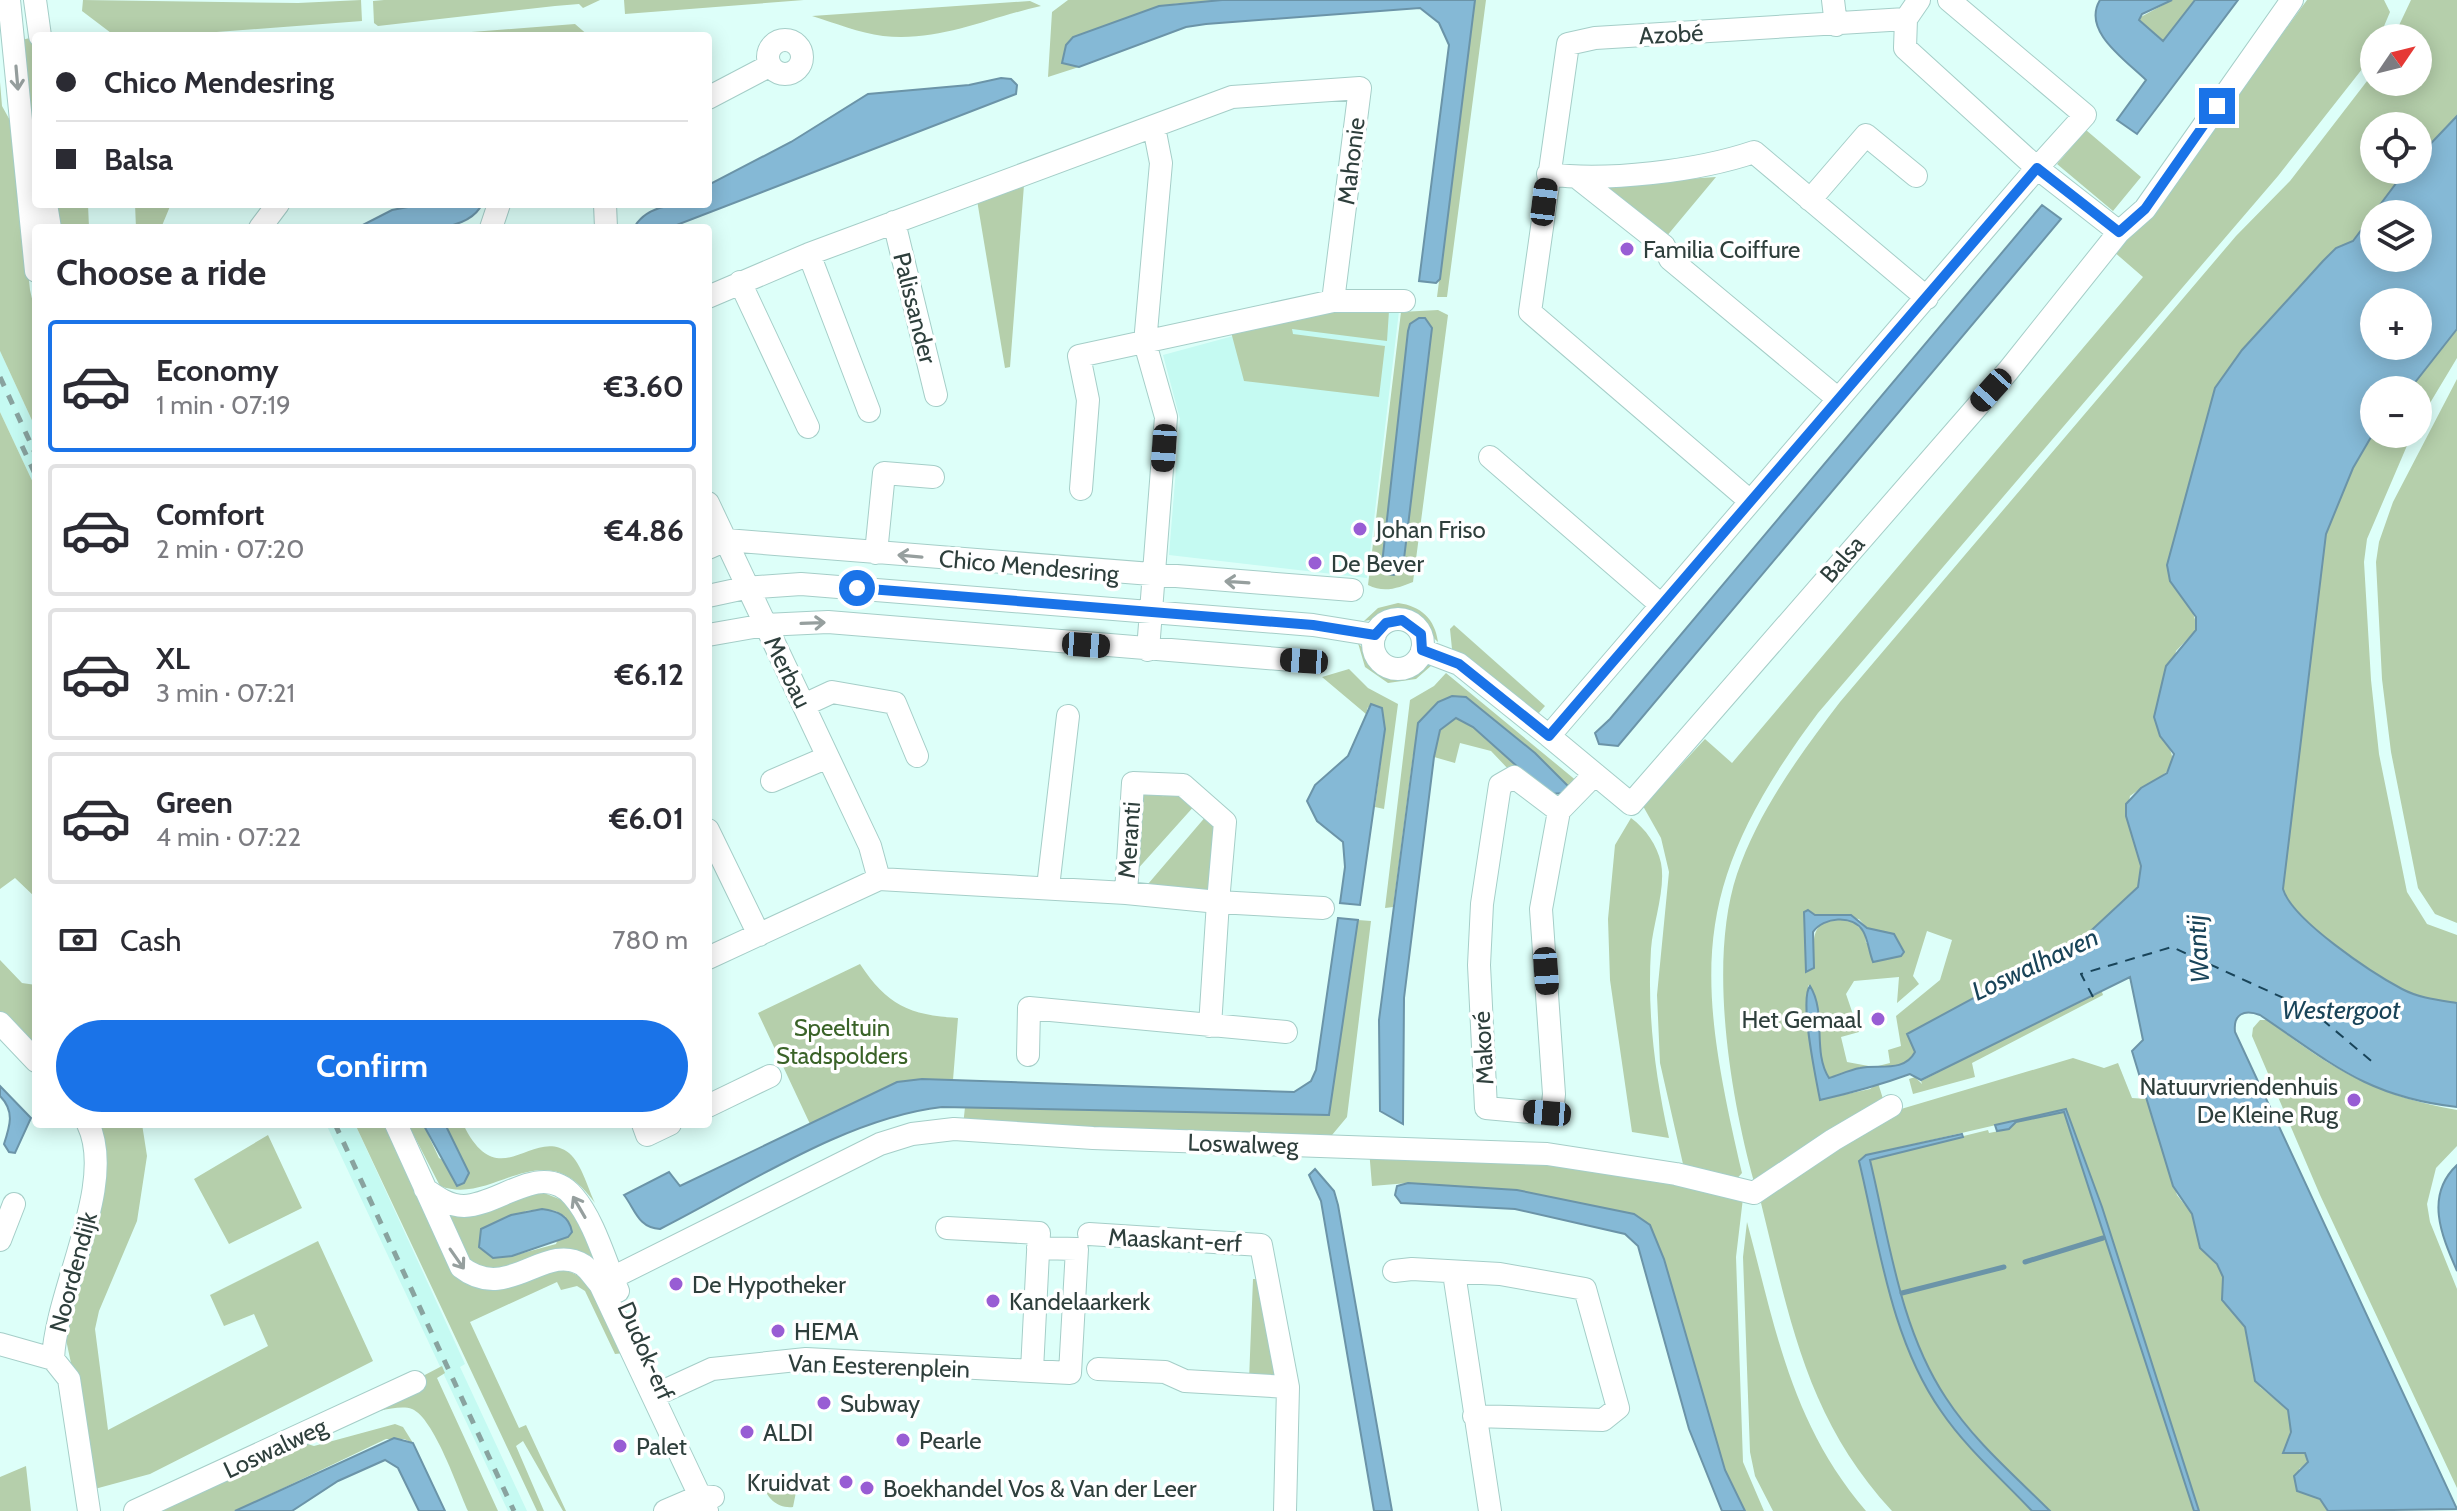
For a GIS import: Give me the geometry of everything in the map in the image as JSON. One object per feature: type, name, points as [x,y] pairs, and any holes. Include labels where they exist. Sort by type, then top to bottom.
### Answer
[{"type":"street","points":[[9,0],[32,231]]},
{"type":"street","points":[[35,0],[39,32]]},
{"type":"street","points":[[1833,0],[1836,25]]},
{"type":"street","points":[[1919,0],[1906,19],[1905,48],[2037,168],[2119,232]]},
{"type":"street","points":[[1422,650],[1459,664],[1549,736],[1837,398],[2085,115],[1949,0]]},
{"type":"street","name":"Balsa","points":[[1549,736],[1631,804],[2008,371],[2119,232],[2145,209],[2292,0]]},
{"type":"street","name":"Azobé","points":[[1750,501],[1530,312],[1568,44],[1595,38],[1906,19]]},
{"type":"street","points":[[712,96],[769,66]]},
{"type":"street","name":"Mahonie","points":[[1031,171],[1232,97],[1360,88],[1333,301]]},
{"type":"street","points":[[1148,650],[1166,417],[1145,343],[1161,163],[1154,127]]},
{"type":"street","points":[[1810,200],[1866,135],[1916,176]]},
{"type":"street","points":[[1548,174],[1578,178],[1719,164],[1754,152],[1927,298]]},
{"type":"street","name":"Palissander","points":[[712,295],[809,254],[1031,171]]},
{"type":"street","points":[[1578,178],[1664,246],[1670,259],[1837,398]]},
{"type":"street","name":"Palissander","points":[[894,222],[936,395]]},
{"type":"street","points":[[809,254],[869,411]]},
{"type":"street","points":[[740,282],[808,427]]},
{"type":"street","points":[[1081,489],[1088,400],[1079,356],[1333,301],[1404,301]]},
{"type":"street","points":[[1490,457],[1661,605]]},
{"type":"street","points":[[876,553],[884,473],[933,477]]},
{"type":"street","points":[[712,521],[717,544],[745,588]]},
{"type":"street","name":"Chico Mendesring","points":[[717,544],[876,553],[1352,590]]},
{"type":"street","name":"Chico Mendesring","points":[[712,595],[745,588],[801,584],[1313,625],[1375,635]]},
{"type":"street","points":[[1313,625],[1315,587]]},
{"type":"street","name":"Merbau","points":[[745,588],[870,846],[879,879]]},
{"type":"street","points":[[1402,620],[1421,634],[1422,650],[1409,667],[1394,669],[1376,656],[1375,635],[1386,623],[1402,620]]},
{"type":"street","points":[[712,634],[765,625],[828,622],[1304,661]]},
{"type":"street","points":[[804,705],[832,692],[895,703],[917,756]]},
{"type":"street","points":[[1048,887],[1068,716]]},
{"type":"street","points":[[772,781],[828,757]]},
{"type":"street","points":[[1559,811],[1595,774]]},
{"type":"street","name":"Makoré","points":[[1514,777],[1559,811],[1541,909],[1554,1094],[1552,1114],[1486,1108],[1479,965],[1482,904],[1500,785],[1514,777]]},
{"type":"street","name":"Meranti","points":[[1126,893],[1133,783],[1183,785],[1225,822],[1210,1026]]},
{"type":"street","points":[[712,838],[759,935]]},
{"type":"street","points":[[712,956],[879,879]]},
{"type":"street","name":"Meranti","points":[[879,879],[1048,887],[1323,908]]},
{"type":"street","points":[[1028,1055],[1029,1008],[1286,1032]]},
{"type":"street","points":[[0,1023],[32,1057]]},
{"type":"street","points":[[712,1104],[770,1076]]},
{"type":"street","name":"Loswalweg","points":[[606,1281],[880,1144],[934,1131],[954,1129],[1093,1138],[1547,1154],[1676,1174],[1754,1193],[1891,1106]]},
{"type":"street","name":"Noordendijk","points":[[89,1511],[69,1379],[53,1359],[54,1329],[97,1181],[97,1147],[90,1128]]},
{"type":"street","points":[[398,1128],[451,1252],[470,1274],[501,1281],[556,1261],[583,1265],[606,1281]]},
{"type":"street","points":[[644,1128],[647,1135],[662,1128]]},
{"type":"street","name":"Dudok-erf","points":[[425,1189],[443,1201],[464,1206],[541,1181],[558,1183],[580,1205],[606,1281],[666,1389],[710,1504]]},
{"type":"street","points":[[0,1240],[14,1204]]},
{"type":"street","name":"Maaskant-erf","points":[[947,1228],[1039,1240],[1077,1249],[1070,1373]]},
{"type":"street","name":"Maaskant-erf","points":[[1089,1234],[1261,1245],[1288,1387],[1285,1511]]},
{"type":"street","points":[[1032,1370],[1039,1240]]},
{"type":"street","points":[[1394,1271],[1412,1269],[1500,1274],[1585,1289],[1618,1408],[1603,1420],[1474,1416]]},
{"type":"street","points":[[1454,1273],[1490,1511]]},
{"type":"street","points":[[0,1344],[53,1359]]},
{"type":"street","name":"Van Eesterenplein","points":[[666,1389],[712,1369],[806,1359],[942,1369],[1070,1373]]},
{"type":"street","points":[[1098,1369],[1165,1372],[1185,1381],[1288,1387]]},
{"type":"street","name":"Loswalweg","points":[[135,1511],[415,1382]]},
{"type":"street","points":[[665,1511],[710,1504]]},
{"type":"shaded area","points":[[1325,311],[1399,311],[1367,578],[1169,555],[1180,419],[1163,355]]},
{"type":"shaded area","points":[[0,351],[32,420],[32,480],[0,412]]},
{"type":"shaded area","points":[[328,1128],[357,1128],[465,1364],[460,1367],[527,1511],[508,1511]]},
{"type":"green space","points":[[83,0],[298,3],[361,0],[362,21],[217,32],[110,32],[82,11]]},
{"type":"green space","points":[[600,0],[583,8],[579,4],[378,26],[374,23],[373,1]]},
{"type":"green space","points":[[624,0],[804,0],[625,14]]},
{"type":"green space","points":[[1068,0],[1222,0],[1173,4],[1064,52],[1066,63],[1079,67],[1048,77],[1052,12]]},
{"type":"green space","points":[[1475,0],[1486,0],[1447,297],[1437,297]]},
{"type":"green space","points":[[2172,0],[2195,0],[2168,38],[2160,41],[2140,25],[2139,18]]},
{"type":"green space","points":[[2307,0],[2384,0],[2390,12],[2385,24],[2360,24],[2360,72],[2278,176],[1818,713],[1776,774],[1745,829],[1725,881],[1714,932],[1711,984],[1716,1040],[1742,1173],[1734,1182],[1688,1172],[1683,1164],[1660,1063],[1657,995],[1669,872],[1661,838],[1643,806],[1705,739],[1732,763],[2143,277],[2113,251],[2185,167]]},
{"type":"green space","points":[[2411,0],[2457,0],[2457,116],[2432,142],[2432,112],[2360,112],[2360,184],[2396,184],[2384,200],[2360,200],[2360,232],[2353,241],[2336,248],[2242,350],[2215,388],[2167,565],[2173,582],[2192,612],[2196,630],[2176,651],[2160,736],[2169,748],[2171,765],[2159,778],[2130,796],[2126,816],[2141,866],[2138,887],[2081,940],[1907,1035],[1915,1052],[1898,1066],[1860,1068],[1829,1078],[1821,1056],[1818,1007],[1808,985],[1808,1032],[1820,1100],[1870,1089],[1878,1083],[1884,1102],[1754,1182],[1730,1069],[1723,987],[1724,947],[1728,909],[1737,874],[1768,806],[1840,702],[2236,236],[2290,181],[2360,90],[2360,96],[2432,96],[2432,24],[2400,24]],"holes":[[[1808,910],[1814,915],[1859,919],[1867,928],[1894,934],[1866,943],[1865,933],[1852,921],[1821,924],[1815,937],[1814,968],[1806,972],[1804,913]],[[1927,931],[1952,940],[1940,980],[1896,1016],[1901,1046],[1888,1050],[1890,1063],[1874,1067],[1847,1062],[1841,1037],[1859,1032],[1846,994],[1854,981],[1899,977],[1897,1003],[1919,984],[1913,976]]]},
{"type":"green space","points":[[1030,1],[1041,6],[924,36],[865,33],[812,16]]},
{"type":"green space","points":[[575,24],[584,32],[472,32]]},
{"type":"green space","points":[[32,38],[32,169],[21,40]]},
{"type":"green space","points":[[0,82],[2,106],[12,124],[32,299],[32,420],[0,351]]},
{"type":"green space","points":[[2086,130],[2141,177],[2113,211],[2057,164]]},
{"type":"green space","points":[[1716,177],[1661,243],[1598,185]]},
{"type":"green space","points":[[1024,185],[1010,367],[1005,368],[977,200]]},
{"type":"green space","points":[[52,208],[88,208],[89,224],[54,224]]},
{"type":"green space","points":[[135,208],[169,208],[163,224],[136,224]]},
{"type":"green space","points":[[1326,310],[1389,311],[1387,341],[1292,329],[1293,334],[1385,346],[1379,397],[1244,381],[1231,332]]},
{"type":"green space","points":[[1438,310],[1448,315],[1413,582],[1392,589],[1380,589],[1368,585],[1401,312]],"holes":[[[1410,324],[1432,328],[1403,567],[1394,575],[1387,574],[1382,564]]]},
{"type":"green space","points":[[2457,329],[2457,358],[2432,400],[2432,376],[2420,376]]},
{"type":"green space","points":[[2457,379],[2457,923],[2435,914],[2418,888],[2391,752],[2382,679],[2376,562],[2379,542],[2393,502],[2421,448],[2432,448],[2432,427]]},
{"type":"green space","points":[[0,412],[32,480],[32,894],[15,878],[0,889]]},
{"type":"green space","points":[[2365,448],[2406,448],[2367,539],[2364,562],[2371,680],[2379,754],[2407,892],[2427,924],[2457,935],[2457,1003],[2415,995],[2372,971],[2316,930],[2289,902],[2283,889],[2326,534],[2353,468]]},
{"type":"green space","points":[[1398,603],[1414,607],[1426,615],[1434,627],[1438,642],[1417,622],[1403,615],[1364,621],[1378,608]]},
{"type":"green space","points":[[1454,625],[1545,706],[1538,714],[1452,649],[1450,629]]},
{"type":"green space","points":[[1358,643],[1380,666],[1392,672],[1432,665],[1416,679],[1388,683],[1365,667]]},
{"type":"green space","points":[[1349,669],[1368,688],[1398,704],[1384,809],[1375,807],[1385,729],[1368,707],[1366,714],[1322,677]]},
{"type":"green space","points":[[1446,673],[1578,782],[1571,789],[1535,753],[1466,697],[1413,755],[1393,907],[1385,908],[1410,700],[1434,686]]},
{"type":"green space","points":[[1456,717],[1473,727],[1515,765],[1511,772],[1491,751],[1460,743],[1455,763],[1434,757],[1440,730]]},
{"type":"green space","points":[[1162,791],[1163,797],[1164,791],[1180,792],[1196,804],[1135,872],[1138,795]]},
{"type":"green space","points":[[1207,815],[1219,825],[1214,891],[1155,889],[1148,884]]},
{"type":"green space","points":[[1631,818],[1650,838],[1661,863],[1661,895],[1651,949],[1650,997],[1656,1067],[1669,1138],[1632,1132],[1610,980],[1608,919],[1615,845]]},
{"type":"green space","points":[[1358,920],[1371,921],[1347,1117],[1332,1135],[963,1126],[965,1107],[1328,1115]]},
{"type":"green space","points":[[0,960],[22,983],[32,984],[32,1046],[0,1014]]},
{"type":"green space","name":"Speeltuin Stadspolders","points":[[860,964],[880,989],[901,1005],[926,1014],[958,1018],[953,1080],[897,1082],[810,1124],[758,1013]]},
{"type":"green space","points":[[2101,989],[2103,995],[1972,1063],[1975,1077],[1913,1094],[1909,1079],[1915,1077],[1922,1084],[1921,1081]]},
{"type":"green space","points":[[2260,1020],[2268,1020],[2313,1053],[2356,1078],[2403,1097],[2457,1110],[2457,1146],[2436,1168],[2427,1204],[2430,1222],[2457,1289],[2457,1488],[2320,1195],[2252,1036],[2253,1028]]},
{"type":"green space","points":[[2073,1058],[2104,1068],[2118,1063],[2132,1098],[2147,1099],[2177,1195],[2192,1214],[2200,1248],[2217,1264],[2223,1277],[2222,1300],[2245,1327],[2260,1387],[2288,1410],[2291,1421],[2289,1442],[2305,1452],[2308,1462],[2299,1469],[2308,1492],[2320,1499],[2328,1511],[2199,1511],[2102,1207],[2065,1109],[1866,1155],[1859,1161],[1898,1323],[1924,1383],[1962,1438],[2032,1511],[1892,1511],[1863,1476],[1840,1441],[1821,1404],[1793,1328],[1761,1203],[1763,1196],[1891,1112]]},
{"type":"green space","points":[[2064,1112],[2194,1511],[2050,1511],[1982,1443],[1946,1398],[1917,1343],[1907,1313],[1870,1159],[1988,1130],[1989,1133],[2009,1129],[2016,1122]]},
{"type":"green space","points":[[98,1128],[143,1128],[147,1156],[137,1221],[99,1311],[95,1329],[108,1430],[268,1346],[254,1314],[224,1326],[210,1295],[318,1241],[373,1361],[150,1474],[91,1490],[82,1415],[61,1316],[104,1180],[107,1153]]},
{"type":"green space","points":[[357,1128],[390,1128],[435,1226],[488,1288],[504,1287],[562,1270],[576,1275],[587,1284],[605,1310],[625,1353],[615,1354],[585,1291],[577,1286],[561,1290],[557,1282],[470,1322],[519,1428],[526,1425],[566,1511],[563,1511],[523,1441],[516,1446],[544,1511],[537,1511]]},
{"type":"green space","points":[[410,1128],[425,1128],[439,1158],[469,1173],[447,1128],[465,1128],[476,1145],[490,1156],[503,1158],[542,1147],[555,1147],[574,1158],[595,1203],[575,1182],[556,1172],[537,1170],[461,1190],[440,1186]]},
{"type":"green space","points":[[268,1135],[302,1208],[229,1244],[194,1179]]},
{"type":"green space","points":[[1369,1149],[1528,1156],[1743,1198],[1736,1257],[1743,1462],[1764,1511],[1745,1511],[1725,1470],[1664,1259],[1650,1225],[1634,1214],[1517,1190],[1408,1183],[1372,1186]]},
{"type":"green space","points":[[544,1193],[567,1202],[598,1259],[497,1273],[465,1259],[437,1205]],"holes":[[[525,1211],[556,1211],[566,1217],[556,1244],[512,1256]]]},
{"type":"green space","points":[[1747,1222],[1778,1338],[1803,1409],[1841,1478],[1866,1511],[1773,1511],[1755,1476],[1750,1452],[1743,1257]]},
{"type":"green space","points":[[1253,1279],[1263,1279],[1280,1377],[1249,1380]]},
{"type":"green space","points":[[442,1366],[445,1373],[437,1378],[498,1511],[468,1511],[437,1439],[412,1409],[375,1412],[306,1437]]},
{"type":"green space","points":[[395,1424],[403,1427],[413,1443],[404,1439],[386,1439],[235,1511],[148,1511],[298,1441],[314,1446]]},
{"type":"green space","points":[[26,1466],[31,1511],[0,1511],[0,1477]]},
{"type":"green space","points":[[787,1481],[797,1487],[793,1507],[783,1506],[770,1498],[764,1484]]},
{"type":"water","points":[[1222,0],[1475,0],[1440,279],[1436,283],[1419,281],[1449,45],[1439,23],[1420,8],[1186,27],[1079,67],[1062,63],[1066,45],[1073,37],[1159,6]]},
{"type":"water","points":[[2100,0],[2172,0],[2142,14],[2139,20],[2163,41],[2195,0],[2238,0],[2137,134],[2117,120],[2146,80],[2118,55],[2101,34],[2096,23]]},
{"type":"water","points":[[1001,78],[1011,79],[1017,85],[1016,94],[679,224],[636,224],[658,208],[712,208],[712,183],[791,142],[868,94],[969,85]]},
{"type":"water","points":[[2457,116],[2457,329],[2420,376],[2360,376],[2360,448],[2365,448],[2353,468],[2326,534],[2283,889],[2289,902],[2317,930],[2372,971],[2415,995],[2457,1003],[2457,1107],[2398,1095],[2374,1086],[2330,1063],[2260,1015],[2241,1014],[2236,1021],[2235,1032],[2457,1509],[2328,1511],[2320,1499],[2297,1491],[2294,1476],[2308,1462],[2305,1453],[2283,1453],[2291,1432],[2288,1410],[2255,1381],[2245,1327],[2222,1300],[2223,1277],[2217,1264],[2200,1248],[2192,1214],[2173,1186],[2132,1051],[2143,1040],[2130,977],[1921,1080],[1910,1074],[1820,1100],[1806,1006],[1810,986],[1818,1008],[1821,1056],[1829,1078],[1860,1068],[1904,1063],[1915,1052],[1907,1034],[2081,940],[2138,887],[2141,866],[2126,816],[2126,804],[2141,788],[2167,773],[2174,754],[2160,736],[2154,717],[2166,666],[2196,630],[2196,617],[2170,581],[2167,565],[2215,388],[2242,350],[2323,261],[2336,248],[2353,241],[2360,232],[2360,272],[2432,272],[2432,200],[2384,200],[2396,184],[2432,184],[2432,142]]},
{"type":"water","points":[[2042,205],[2061,219],[1618,746],[1599,744],[1595,733],[1610,719]]},
{"type":"water","points":[[479,208],[473,215],[456,224],[365,224],[392,210]]},
{"type":"water","points":[[1425,318],[1432,328],[1403,567],[1394,575],[1387,574],[1382,564],[1408,331],[1410,324]]},
{"type":"water","points":[[1452,696],[1466,697],[1535,753],[1571,789],[1567,793],[1548,794],[1473,727],[1456,718],[1440,730],[1404,998],[1403,1124],[1380,1111],[1379,1020],[1418,723],[1438,702]]},
{"type":"water","points":[[1371,704],[1382,708],[1385,729],[1360,905],[1340,903],[1345,867],[1343,842],[1317,821],[1307,801],[1315,785],[1348,756]]},
{"type":"water","points":[[1808,910],[1815,915],[1851,915],[1867,928],[1894,934],[1904,952],[1901,956],[1873,962],[1865,934],[1858,926],[1845,920],[1831,921],[1813,932],[1814,968],[1806,972],[1804,912]]},
{"type":"water","points":[[1338,918],[1358,920],[1329,1115],[942,1107],[906,1114],[834,1139],[660,1229],[642,1221],[624,1195],[669,1172],[680,1186],[897,1082],[922,1079],[1294,1092],[1311,1081],[1316,1070]]},
{"type":"water","points":[[0,1086],[31,1118],[15,1153],[9,1152],[4,1144],[10,1119],[8,1107],[0,1096]]},
{"type":"water","points":[[2066,1109],[2102,1207],[2199,1511],[2194,1511],[2064,1112],[2016,1122],[2009,1129],[1997,1131],[1995,1125]]},
{"type":"water","points":[[425,1128],[447,1128],[469,1173],[464,1183],[457,1186]]},
{"type":"water","points":[[1962,1134],[1963,1137],[1870,1160],[1890,1252],[1917,1343],[1946,1398],[1982,1443],[2050,1511],[2032,1511],[1973,1450],[1941,1411],[1910,1354],[1898,1323],[1881,1258],[1859,1161],[1866,1155]]},
{"type":"water","points":[[2457,1165],[2457,1271],[2442,1230],[2439,1203],[2447,1177]]},
{"type":"water","points":[[1315,1169],[1334,1191],[1338,1205],[1392,1511],[1374,1511],[1321,1201],[1309,1175]]},
{"type":"water","points":[[1408,1183],[1517,1190],[1634,1214],[1650,1225],[1664,1259],[1725,1470],[1745,1511],[1722,1511],[1689,1429],[1638,1246],[1625,1234],[1515,1209],[1401,1203],[1395,1195],[1397,1186]]},
{"type":"water","points":[[542,1209],[565,1218],[572,1232],[568,1237],[512,1256],[493,1258],[479,1247],[481,1229],[511,1215]]},
{"type":"water","points":[[394,1438],[413,1443],[445,1511],[419,1511],[398,1468],[385,1460],[338,1481],[292,1511],[235,1511]]},
{"type":"waterway","points":[[2025,1262],[2103,1238]]},
{"type":"waterway","points":[[1902,1293],[2004,1267]]},
{"type":"ferry route","points":[[2093,997],[2081,974],[2172,947],[2312,1011],[2376,1065]]},
{"type":"railway","points":[[0,377],[32,446]]},
{"type":"railway","points":[[22,446],[32,467]]},
{"type":"railway","points":[[337,1128],[514,1511]]},
{"type":"place","name":"Familia Coiffure","points":[[1627,249]]},
{"type":"place","name":"Johan Friso","points":[[1360,529]]},
{"type":"place","name":"De Bever","points":[[1315,563]]},
{"type":"place","name":"Het Gemaal","points":[[1878,1019]]},
{"type":"place","name":"Natuurvriendenhuis De Kleine Rug","points":[[2354,1100]]},
{"type":"place","name":"De Hypotheker","points":[[676,1284]]},
{"type":"place","name":"Kandelaarkerk","points":[[993,1301]]},
{"type":"place","name":"HEMA","points":[[778,1331]]},
{"type":"place","name":"Subway","points":[[824,1403]]},
{"type":"place","name":"ALDI","points":[[747,1432]]},
{"type":"place","name":"Pearle","points":[[903,1440]]},
{"type":"place","name":"Palet","points":[[620,1446]]},
{"type":"place","name":"Kruidvat","points":[[846,1482]]},
{"type":"place","name":"Boekhandel Vos & Van der Leer","points":[[867,1488]]},
{"type":"route","points":[[857,588],[1313,625],[1375,635],[1386,623],[1402,620],[1416,627],[1421,634],[1422,650],[1441,655],[1471,672],[1549,736],[2037,168],[2119,232],[2145,209],[2217,106]]},
{"type":"water label","name":"Wantij","points":[[2198,949]]},
{"type":"water label","name":"Loswalhaven","points":[[2035,964]]},
{"type":"water label","name":"Westergoot","points":[[2341,1010]]}]
